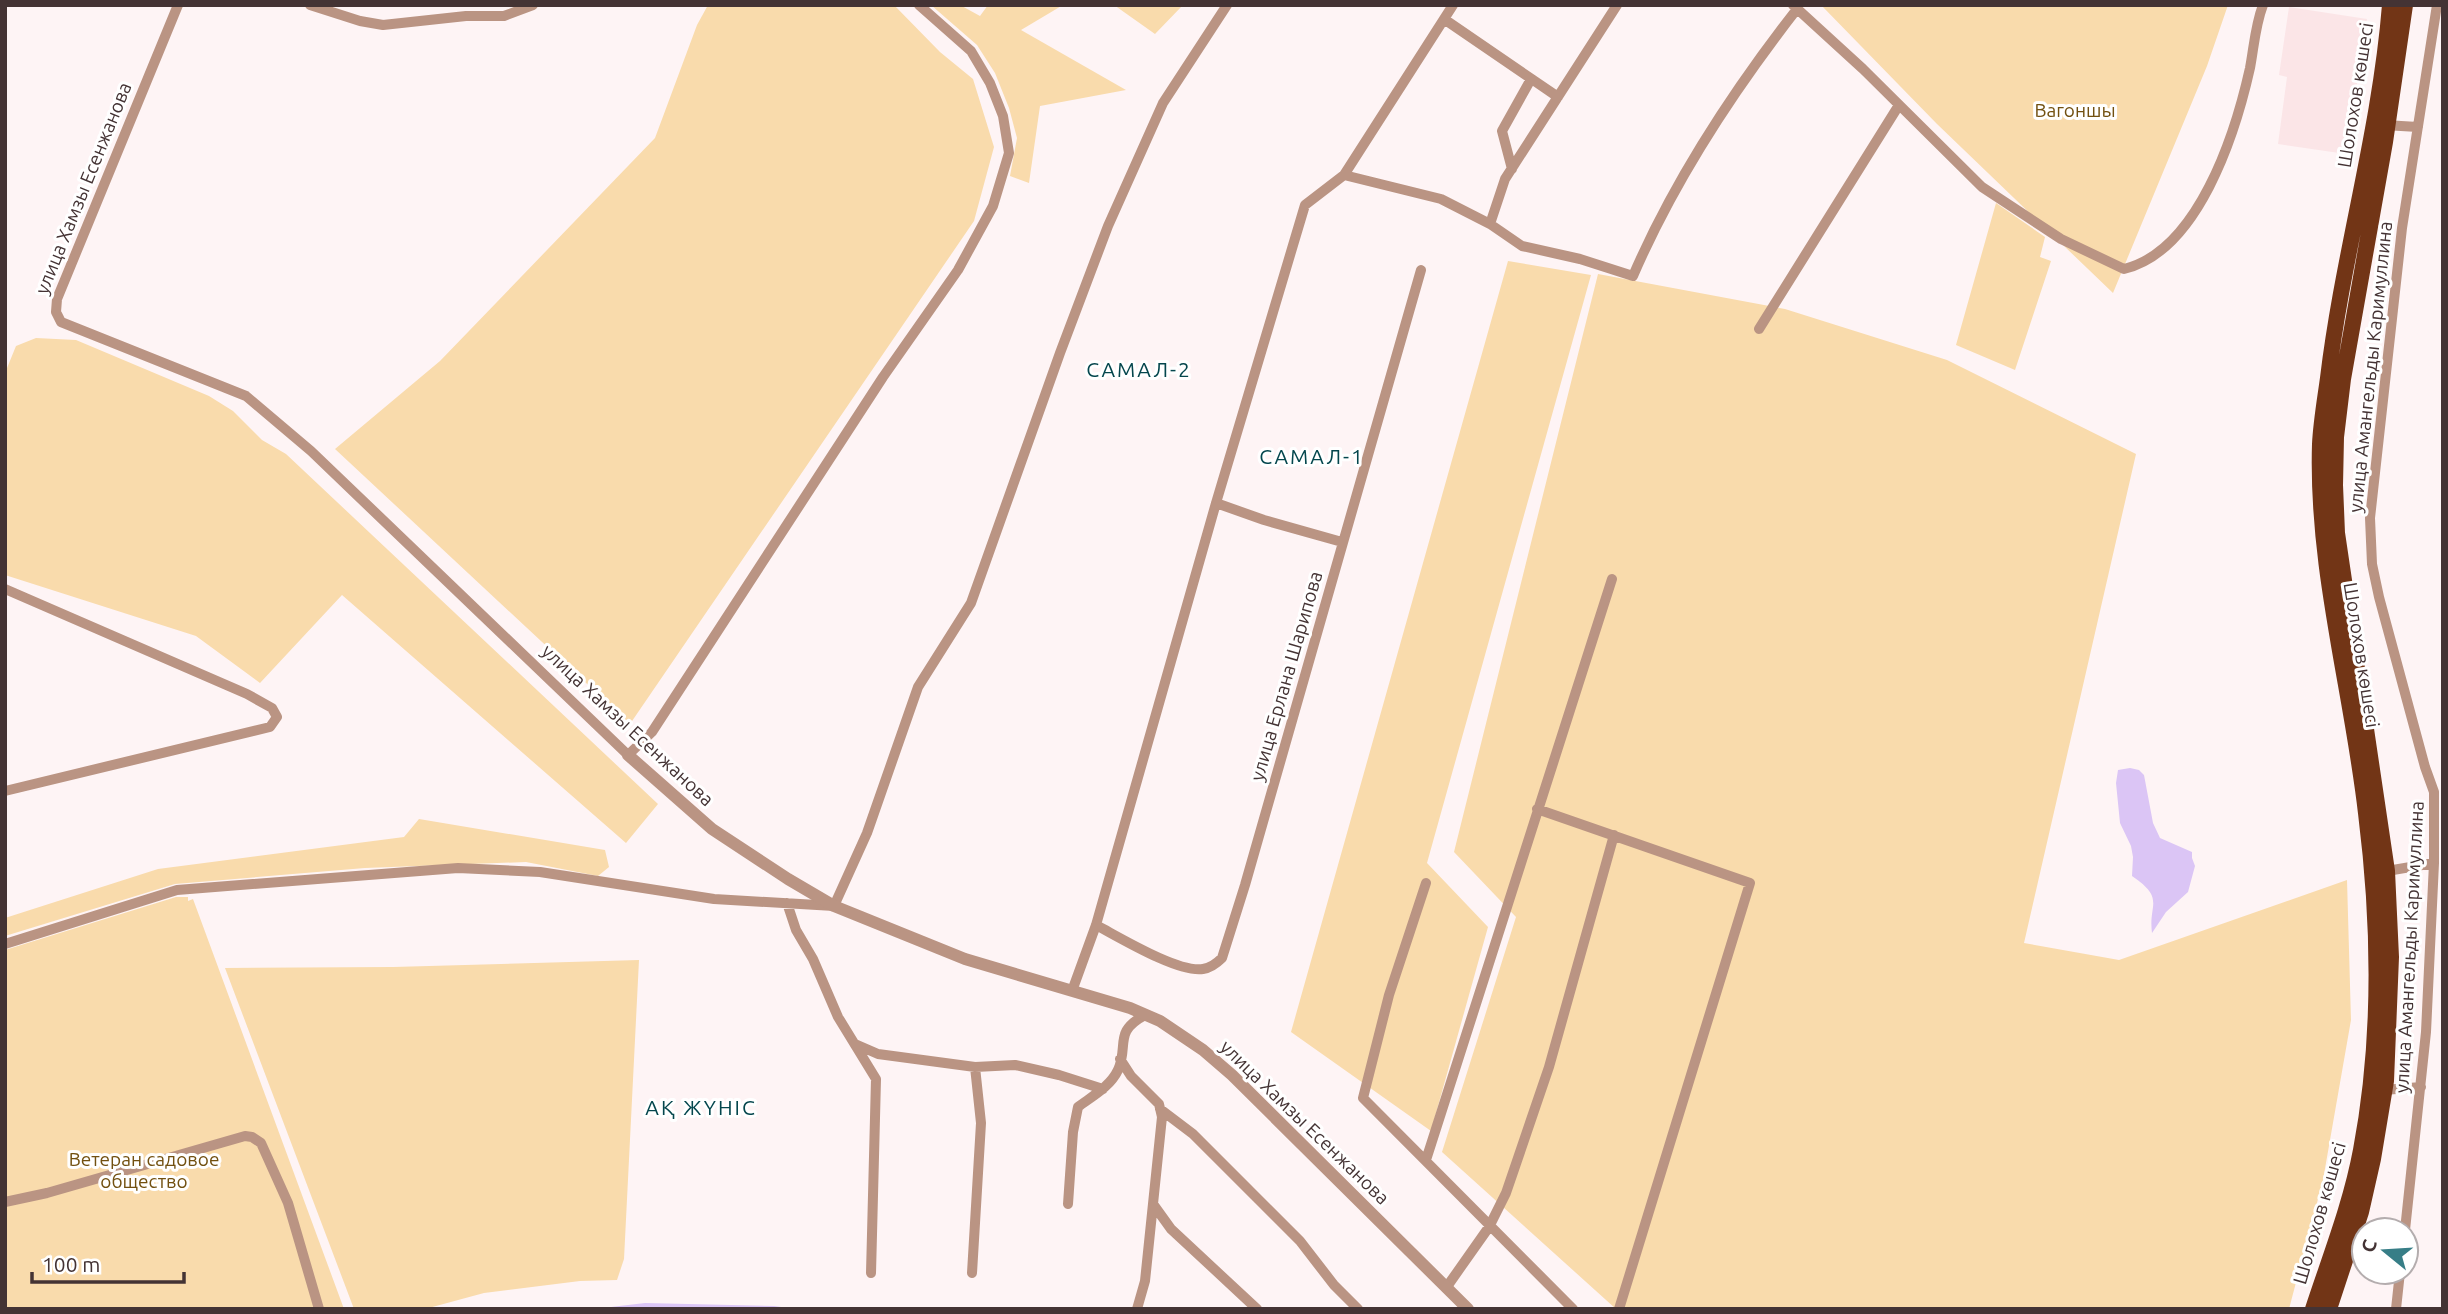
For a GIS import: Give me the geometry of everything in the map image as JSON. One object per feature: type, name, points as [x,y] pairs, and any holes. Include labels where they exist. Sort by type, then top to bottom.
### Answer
[{"type":"highway","name":"Шолохов көшесі","points":[[2380,125],[2390,5]]},
{"type":"highway","name":"Шолохов көшесі","points":[[2329,1309],[2361,1212],[2373,1159],[2384,1090],[2389,1034],[2391,957],[2337,533],[2335,485],[2336,437],[2343,379],[2380,125],[2405,5]]},
{"type":"highway","name":"Шолохов көшесі","points":[[2313,1309],[2347,1206],[2361,1152],[2370,1092],[2377,975],[2379,869]]},
{"type":"street","name":"улица Хамзы Есенжанова","points":[[178,5],[57,299],[55,312],[61,322],[246,396],[311,451],[628,755],[712,829],[788,879],[834,905],[965,959],[1160,1021],[1203,1050],[1233,1075],[1468,1309]]},
{"type":"street","points":[[310,5],[360,21],[383,25],[466,16],[504,16],[533,5]]},
{"type":"street","points":[[628,755],[652,732],[883,377],[958,270],[993,206],[1009,153],[1003,116],[990,83],[971,51],[919,5]]},
{"type":"street","points":[[5,944],[177,890],[458,869],[540,872],[714,899],[834,905],[867,833],[918,687],[971,603],[1108,226],[1163,103],[1227,5]]},
{"type":"street","points":[[1072,991],[1096,925],[1216,503],[1305,205],[1345,175],[1453,5]]},
{"type":"street","points":[[1490,224],[1505,179],[1617,5]]},
{"type":"street","points":[[1345,175],[1441,199],[1490,224],[1522,246],[1633,276],[1660,219],[1711,132],[1795,7],[1982,187],[2061,239],[2124,270],[2160,253],[2185,229],[2204,196],[2234,127],[2263,5]]},
{"type":"street","name":"улица Амангельды Каримуллина","points":[[2407,1216],[2421,1087],[2434,863],[2434,792],[2379,597],[2372,564],[2370,518],[2402,228],[2437,5]]},
{"type":"street","points":[[1444,19],[1559,97]]},
{"type":"street","points":[[1512,169],[1502,131],[1531,79]]},
{"type":"street","points":[[1759,329],[1899,105]]},
{"type":"street","points":[[2380,125],[2418,127]]},
{"type":"street","name":"улица Ерлана Шарипова","points":[[1096,925],[1146,952],[1191,969],[1205,969],[1222,958],[1421,270]]},
{"type":"street","points":[[1216,503],[1342,542]]},
{"type":"street","points":[[1426,1160],[1612,579]]},
{"type":"street","points":[[5,589],[247,694],[272,708],[277,717],[270,727],[5,791]]},
{"type":"street","points":[[1537,809],[1750,883],[1619,1309]]},
{"type":"street","points":[[1446,1288],[1489,1227],[1506,1193],[1549,1067],[1614,835]]},
{"type":"street","points":[[2379,869],[2434,863]]},
{"type":"street","points":[[1426,883],[1389,995],[1363,1098],[1573,1309]]},
{"type":"street","points":[[787,903],[796,930],[813,959],[838,1017],[876,1079],[870,1273]]},
{"type":"street","points":[[1068,1204],[1073,1132],[1078,1107],[1103,1089],[1118,1070],[1123,1037],[1132,1022],[1145,1015]]},
{"type":"street","points":[[855,1044],[878,1054],[975,1067],[1015,1065],[1059,1074],[1103,1089]]},
{"type":"street","points":[[1120,1059],[1131,1076],[1159,1104],[1162,1117],[1145,1281],[1138,1309]]},
{"type":"street","points":[[972,1273],[981,1123],[975,1067]]},
{"type":"street","points":[[2384,1090],[2421,1087]]},
{"type":"street","points":[[1160,1109],[1193,1134],[1300,1241],[1334,1285],[1358,1309]]},
{"type":"street","points":[[5,1202],[47,1193],[245,1136],[252,1137],[261,1143],[288,1203],[319,1309]]},
{"type":"street","points":[[1153,1204],[1171,1229],[1257,1309]]},
{"type":"street","points":[[2396,1309],[2398,1286]]},
{"type":"shaded area","points":[[2289,7],[2367,19],[2346,154],[2278,144],[2287,77],[2279,75]]},
{"type":"shaded area","points":[[2118,770],[2139,770],[2144,775],[2153,823],[2160,838],[2192,852],[2195,866],[2188,892],[2166,912],[2152,933],[2152,896],[2132,876],[2131,846],[2120,823],[2116,783]]},
{"type":"shaded area","points":[[645,1303],[774,1306],[796,1309],[594,1309]]},
{"type":"green space","points":[[708,5],[894,5],[940,52],[973,79],[994,147],[974,221],[630,724],[335,449],[440,361],[655,138],[697,25]]},
{"type":"green space","points":[[931,5],[960,5],[980,16],[988,5],[1063,5],[1021,30],[1126,90],[1040,106],[1029,183],[1010,176],[1017,138],[995,73],[977,45]]},
{"type":"green space","points":[[1114,5],[1183,5],[1155,34]]},
{"type":"green space","name":"Вагоншы","points":[[1821,5],[2228,5],[2207,66],[2113,293],[1937,124]]},
{"type":"green space","points":[[1996,203],[2045,237],[2040,257],[2051,261],[2015,370],[1956,345]]},
{"type":"green space","points":[[1508,261],[1591,275],[1427,863],[1488,927],[1431,1131],[1291,1032]]},
{"type":"green space","points":[[1598,274],[1785,309],[1947,360],[2136,454],[2024,943],[2119,960],[2347,880],[2351,1020],[2323,1180],[2289,1309],[1616,1309],[1442,1152],[1516,917],[1454,852]]},
{"type":"green space","points":[[36,338],[76,340],[209,396],[233,411],[262,440],[286,454],[658,804],[626,843],[342,595],[260,683],[196,636],[5,575],[5,373],[16,346]]},
{"type":"green space","points":[[419,819],[605,850],[609,867],[598,876],[526,862],[365,868],[175,884],[5,936],[5,918],[158,869],[404,837]]},
{"type":"green space","name":"Ветеран садовое общество","points":[[176,897],[188,897],[188,901],[193,899],[344,1309],[5,1309],[5,950]]},
{"type":"green space","points":[[639,960],[624,1259],[617,1280],[580,1281],[484,1293],[425,1309],[354,1309],[225,968],[393,967]]},
{"type":"district","name":"САМАЛ-2","points":[[1139,370]]},
{"type":"district","name":"САМАЛ-1","points":[[1312,457]]},
{"type":"district","name":"АҚ ЖҮНІС","points":[[701,1108]]}]
